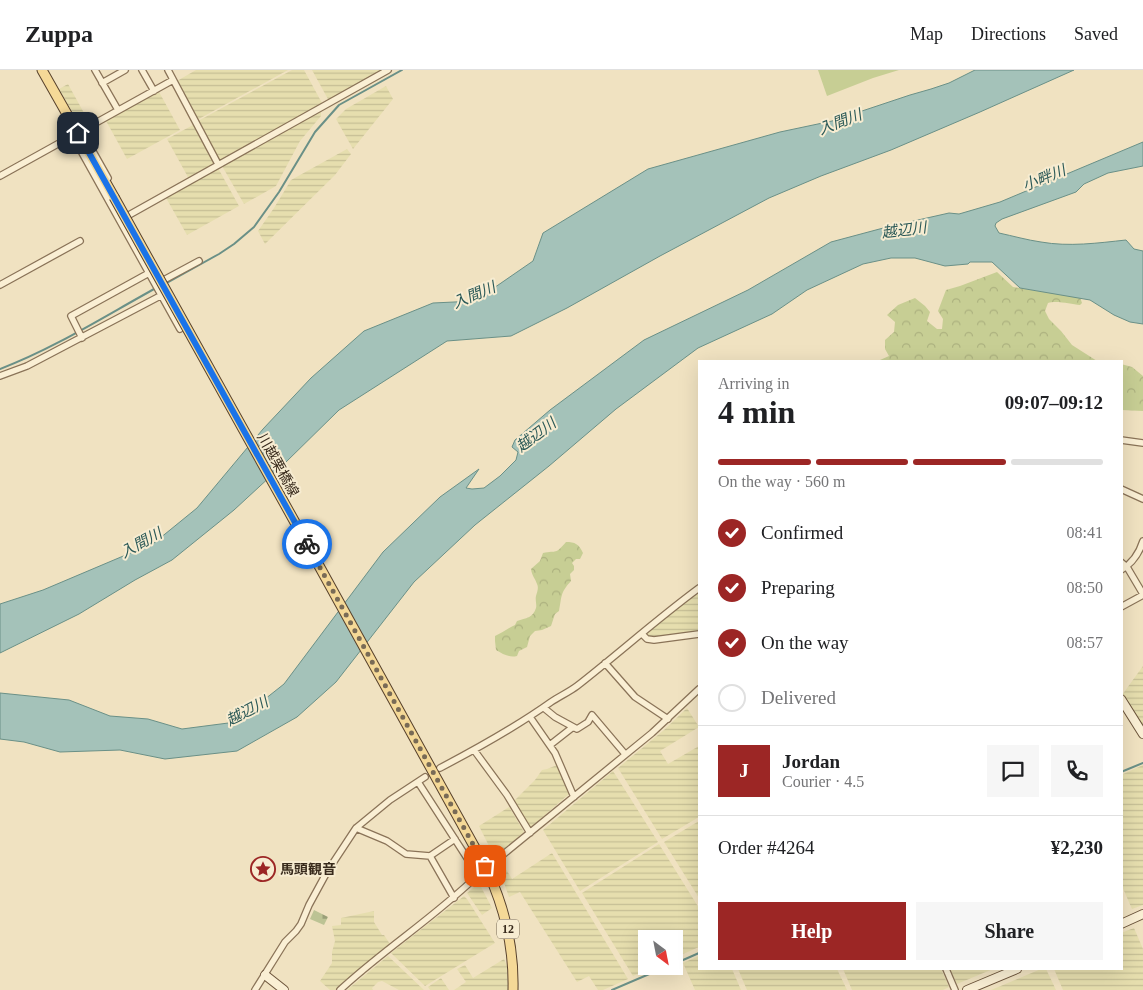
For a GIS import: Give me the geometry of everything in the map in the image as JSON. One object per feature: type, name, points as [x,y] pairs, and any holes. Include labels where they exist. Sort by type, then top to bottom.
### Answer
[{"type":"main road","name":"川越栗橋線","points":[[42,70],[486,869],[502,908],[510,942],[514,990]]},
{"type":"main road","points":[[1123,702],[1143,734]]},
{"type":"main road","points":[[1123,923],[1143,914]]},
{"type":"main road","points":[[967,990],[1015,970]]},
{"type":"main road","points":[[265,975],[284,990]]},
{"type":"street","points":[[95,70],[118,110]]},
{"type":"street","points":[[102,83],[125,70]]},
{"type":"street","points":[[142,70],[154,91]]},
{"type":"street","points":[[168,70],[218,164]]},
{"type":"street","points":[[129,215],[388,70]]},
{"type":"street","points":[[0,176],[173,80]]},
{"type":"street","points":[[78,133],[86,139],[145,245],[146,250],[142,261]]},
{"type":"street","points":[[78,133],[76,142],[180,329]]},
{"type":"street","points":[[0,286],[80,241]]},
{"type":"street","points":[[156,284],[199,261]]},
{"type":"street","points":[[82,338],[71,316],[149,272]]},
{"type":"street","points":[[0,376],[27,366],[162,295]]},
{"type":"street","points":[[1123,440],[1143,443]]},
{"type":"street","points":[[1123,490],[1143,499]]},
{"type":"street","points":[[1123,606],[1143,595],[1124,568],[1140,552],[1143,541]]},
{"type":"street","points":[[440,768],[493,740],[577,686],[642,634],[655,621],[698,589]]},
{"type":"street","points":[[642,634],[648,639],[654,640],[698,634]]},
{"type":"street","points":[[605,663],[635,697],[668,719]]},
{"type":"street","points":[[340,990],[454,898],[478,875],[668,719],[698,690]]},
{"type":"street","points":[[544,708],[555,717],[577,729],[588,722],[592,715],[625,754]]},
{"type":"street","points":[[530,717],[555,753],[574,796]]},
{"type":"street","points":[[550,745],[573,727]]},
{"type":"street","points":[[474,750],[506,795],[530,834]]},
{"type":"street","points":[[256,990],[285,942],[301,924],[309,905],[356,828],[390,800],[425,777]]},
{"type":"street","points":[[418,782],[478,875]]},
{"type":"street","points":[[356,828],[387,842],[406,854],[430,856],[455,839]]},
{"type":"street","points":[[430,856],[454,898]]},
{"type":"street","points":[[946,970],[955,990]]},
{"type":"shaded area","points":[[196,70],[288,70],[197,120],[177,83],[177,81]]},
{"type":"shaded area","points":[[292,70],[304,70],[322,103],[321,106],[219,160],[198,121]]},
{"type":"shaded area","points":[[312,70],[385,70],[329,101]]},
{"type":"shaded area","points":[[68,84],[90,125],[82,129],[59,89]]},
{"type":"shaded area","points":[[386,86],[393,99],[353,149],[336,119],[346,109]]},
{"type":"shaded area","points":[[158,90],[180,130],[127,159],[105,119]]},
{"type":"shaded area","points":[[320,111],[321,116],[300,141],[276,186],[244,204],[222,166]]},
{"type":"shaded area","points":[[193,125],[215,164],[189,179],[167,139]]},
{"type":"shaded area","points":[[347,149],[351,154],[335,175],[265,244],[258,231],[291,180]]},
{"type":"shaded area","points":[[218,168],[239,206],[187,235],[165,196]]},
{"type":"shaded area","points":[[698,592],[698,631],[659,637],[649,637],[646,635],[658,622]]},
{"type":"shaded area","points":[[1143,666],[1143,727],[1123,697],[1123,694]]},
{"type":"shaded area","points":[[687,708],[698,725],[698,728],[660,751],[668,764],[698,747],[698,818],[662,839],[618,768],[664,730]]},
{"type":"shaded area","points":[[557,765],[570,792],[531,827],[528,826],[513,802],[535,780],[542,770]]},
{"type":"shaded area","points":[[1143,765],[1143,905],[1132,909],[1123,889],[1123,774]]},
{"type":"shaded area","points":[[613,771],[658,842],[580,891],[543,830]]},
{"type":"shaded area","points":[[509,807],[524,832],[494,856],[479,826]]},
{"type":"shaded area","points":[[698,822],[698,896],[664,842]]},
{"type":"shaded area","points":[[659,844],[698,906],[698,947],[683,954],[683,930],[638,930],[638,974],[633,976],[582,893]]},
{"type":"shaded area","points":[[552,853],[628,979],[603,990],[598,990],[589,976],[577,982],[520,892],[509,897],[498,866],[502,863],[512,879]]},
{"type":"shaded area","points":[[479,883],[492,908],[482,915],[467,893]]},
{"type":"shaded area","points":[[464,896],[495,943],[425,986],[391,953]]},
{"type":"shaded area","points":[[374,911],[374,922],[390,944],[335,990],[330,990],[320,981],[332,963],[335,941],[332,926],[341,925],[341,918]]},
{"type":"shaded area","points":[[1134,928],[1143,949],[1143,990],[1063,990],[1054,970],[1123,970],[1123,932]]},
{"type":"shaded area","points":[[388,956],[424,990],[399,990],[382,981],[372,988],[373,990],[347,990]]},
{"type":"shaded area","points":[[698,956],[698,970],[732,970],[741,990],[695,990],[683,963]]},
{"type":"shaded area","points":[[504,959],[507,966],[508,990],[454,990],[466,982],[457,969],[465,965],[473,978]]},
{"type":"shaded area","points":[[738,970],[837,970],[847,990],[747,990]]},
{"type":"shaded area","points":[[843,970],[941,970],[949,987],[943,990],[852,990]]},
{"type":"shaded area","points":[[950,970],[991,970],[957,984]]},
{"type":"shaded area","points":[[1039,970],[1046,970],[1056,990],[991,990]]},
{"type":"shaded area","points":[[441,978],[449,990],[430,990],[428,987]]},
{"type":"green space","points":[[818,70],[899,70],[827,96]]},
{"type":"green space","points":[[997,272],[1013,287],[1079,294],[1082,303],[1080,305],[1051,302],[1048,303],[1045,311],[1049,319],[1072,345],[1095,360],[880,360],[889,356],[885,349],[885,340],[894,332],[895,322],[887,315],[898,305],[915,298],[930,312],[927,321],[937,329],[942,329],[943,319],[938,311],[946,290]]},
{"type":"green space","points":[[1123,365],[1132,367],[1143,376],[1143,411],[1123,410]]},
{"type":"green space","points":[[566,542],[576,544],[583,553],[580,559],[576,559],[572,563],[574,570],[570,574],[571,581],[563,592],[559,611],[555,614],[551,626],[535,631],[530,636],[527,647],[519,651],[517,656],[509,656],[496,650],[495,636],[515,625],[517,621],[531,616],[535,611],[538,587],[531,569],[540,561],[543,553],[554,552]]},
{"type":"green space","points":[[314,910],[328,917],[324,925],[310,919]]},
{"type":"water","name":"入間川","points":[[975,70],[1074,70],[891,150],[769,198],[567,308],[511,336],[447,341],[339,410],[234,510],[172,560],[79,614],[0,653],[0,604],[43,590],[154,543],[197,508],[263,429],[311,378],[364,331],[433,303],[475,301],[533,261],[543,233],[648,169],[780,132],[832,121],[949,83]]},
{"type":"water","name":"越辺川","points":[[1143,142],[1143,166],[1108,173],[1084,184],[1076,192],[1002,219],[995,226],[999,233],[1052,243],[1073,244],[1126,240],[1134,249],[1143,251],[1143,324],[1130,322],[1114,315],[1090,300],[1020,288],[992,262],[970,262],[968,264],[945,266],[915,258],[891,258],[863,264],[807,290],[772,314],[698,348],[616,409],[475,525],[414,582],[336,682],[297,717],[237,751],[165,759],[120,750],[60,752],[24,742],[0,739],[0,693],[69,700],[110,716],[148,719],[182,729],[236,722],[284,684],[383,552],[440,497],[479,469],[466,488],[484,488],[500,476],[516,460],[518,452],[512,447],[515,440],[550,410],[644,340],[748,290],[831,242],[949,213],[959,214],[1000,202]]},
{"type":"waterway","points":[[165,284],[219,254],[254,227],[279,192],[315,132],[339,105],[402,70]]},
{"type":"waterway","points":[[0,369],[60,342],[156,288]]},
{"type":"waterway","points":[[1123,771],[1143,763]]},
{"type":"waterway","points":[[683,960],[698,953]]},
{"type":"waterway","points":[[612,990],[647,975]]},
{"type":"way so far","points":[[307,544],[485,866]]},
{"type":"place","name":"馬頭観音","points":[[263,869]]},
{"type":"route","points":[[78,133],[307,544]]},
{"type":"water label","name":"小畔川","points":[[1044,178]]}]
